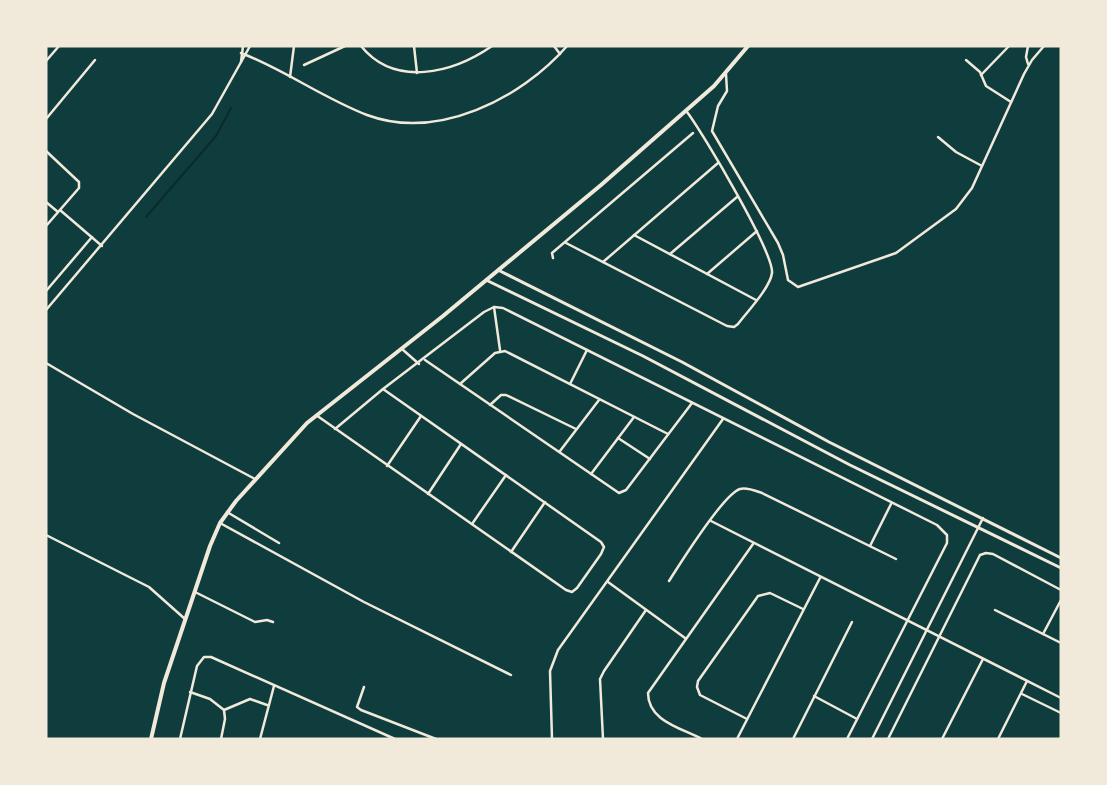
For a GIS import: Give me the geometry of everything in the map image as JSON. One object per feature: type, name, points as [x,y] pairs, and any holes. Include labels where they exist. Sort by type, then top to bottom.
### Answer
[{"type":"main road","points":[[152,739],[164,683],[220,524],[227,512],[255,479],[316,415],[402,349],[687,112],[726,74],[748,46]]},
{"type":"street","points":[[46,61],[59,46]]},
{"type":"street","points":[[241,63],[243,46]]},
{"type":"street","points":[[46,310],[212,114],[247,55],[250,46]]},
{"type":"street","points":[[290,77],[294,46]]},
{"type":"street","points":[[304,65],[345,46]]},
{"type":"street","points":[[361,46],[374,59],[388,67],[417,74],[468,61],[492,46]]},
{"type":"street","points":[[414,46],[417,74]]},
{"type":"street","points":[[554,46],[560,54]]},
{"type":"street","points":[[241,53],[369,116],[422,123],[463,115],[520,88],[567,46]]},
{"type":"street","points":[[981,75],[1010,46]]},
{"type":"street","points":[[726,74],[727,91],[718,106],[712,131],[778,243],[783,255],[788,280],[798,287],[896,253],[964,201],[1028,65],[1044,46]]},
{"type":"street","points":[[1027,47],[1028,65]]},
{"type":"street","points":[[46,119],[95,60]]},
{"type":"street","points":[[966,60],[981,75],[986,86],[1011,102]]},
{"type":"street","points":[[566,243],[727,326],[734,327],[738,324],[771,278],[772,271],[765,248],[757,231],[687,112]]},
{"type":"street","points":[[553,258],[552,254],[692,133]]},
{"type":"street","points":[[938,137],[956,152],[982,166]]},
{"type":"street","points":[[46,151],[79,182],[79,188],[46,226]]},
{"type":"street","points":[[603,262],[718,163]]},
{"type":"street","points":[[670,254],[738,197]]},
{"type":"street","points":[[46,202],[102,246]]},
{"type":"street","points":[[707,274],[757,231]]},
{"type":"street","points":[[634,234],[756,300]]},
{"type":"street","points":[[46,291],[92,237]]},
{"type":"street","points":[[498,270],[682,362],[829,442],[1061,558]]},
{"type":"street","points":[[486,280],[643,356],[826,452],[1061,568]]},
{"type":"street","points":[[494,308],[500,350]]},
{"type":"street","points":[[335,429],[383,389],[425,360],[484,312],[494,308],[512,311],[891,504],[937,525],[948,535],[947,543],[847,739]]},
{"type":"street","points":[[402,349],[419,364]]},
{"type":"street","points":[[570,384],[587,349]]},
{"type":"street","points":[[460,384],[500,350]]},
{"type":"street","points":[[500,350],[668,434]]},
{"type":"street","points":[[425,360],[560,451],[613,490],[623,492],[692,403]]},
{"type":"street","points":[[46,363],[133,414],[255,479]]},
{"type":"street","points":[[316,415],[511,552],[572,592],[602,554],[604,547],[601,542],[383,389]]},
{"type":"street","points":[[490,404],[501,395],[506,395],[576,429]]},
{"type":"street","points":[[560,451],[599,400]]},
{"type":"street","points":[[387,466],[421,416]]},
{"type":"street","points":[[591,474],[634,417]]},
{"type":"street","points":[[552,739],[550,671],[552,660],[723,419]]},
{"type":"street","points":[[618,438],[650,459]]},
{"type":"street","points":[[428,494],[461,444]]},
{"type":"street","points":[[472,524],[506,475]]},
{"type":"street","points":[[668,581],[731,495],[740,489],[751,489],[762,493],[896,559]]},
{"type":"street","points":[[511,552],[545,502]]},
{"type":"street","points":[[870,546],[891,504]]},
{"type":"street","points":[[227,512],[279,543]]},
{"type":"street","points":[[872,739],[983,518]]},
{"type":"street","points":[[711,521],[820,578],[1061,698]]},
{"type":"street","points":[[220,524],[364,602],[511,675]]},
{"type":"street","points":[[46,535],[149,588],[186,620]]},
{"type":"street","points":[[702,739],[657,716],[648,703],[648,693],[753,544]]},
{"type":"street","points":[[889,738],[980,555],[986,553],[993,554],[1061,590]]},
{"type":"street","points":[[737,739],[820,578]]},
{"type":"street","points":[[608,582],[685,638]]},
{"type":"street","points":[[195,592],[255,622],[267,620],[273,622]]},
{"type":"street","points":[[747,719],[700,695],[696,687],[698,681],[758,596],[770,593],[803,609]]},
{"type":"street","points":[[1043,634],[1061,600]]},
{"type":"street","points":[[603,739],[600,679],[604,670],[646,610]]},
{"type":"street","points":[[995,610],[1061,643]]},
{"type":"street","points":[[794,739],[852,622]]},
{"type":"street","points":[[180,739],[197,666],[204,656],[211,657],[395,739]]},
{"type":"street","points":[[942,739],[983,659]]},
{"type":"street","points":[[998,739],[1027,681]]},
{"type":"street","points":[[260,739],[274,686]]},
{"type":"street","points":[[364,687],[357,702],[357,707],[361,710],[436,739]]},
{"type":"street","points":[[190,692],[210,699],[224,710],[225,719],[221,739]]},
{"type":"street","points":[[1021,693],[1061,713]]},
{"type":"street","points":[[814,696],[857,719]]},
{"type":"street","points":[[224,710],[250,699],[268,705]]},
{"type":"waterway","points":[[146,217],[216,136],[231,108]]}]
